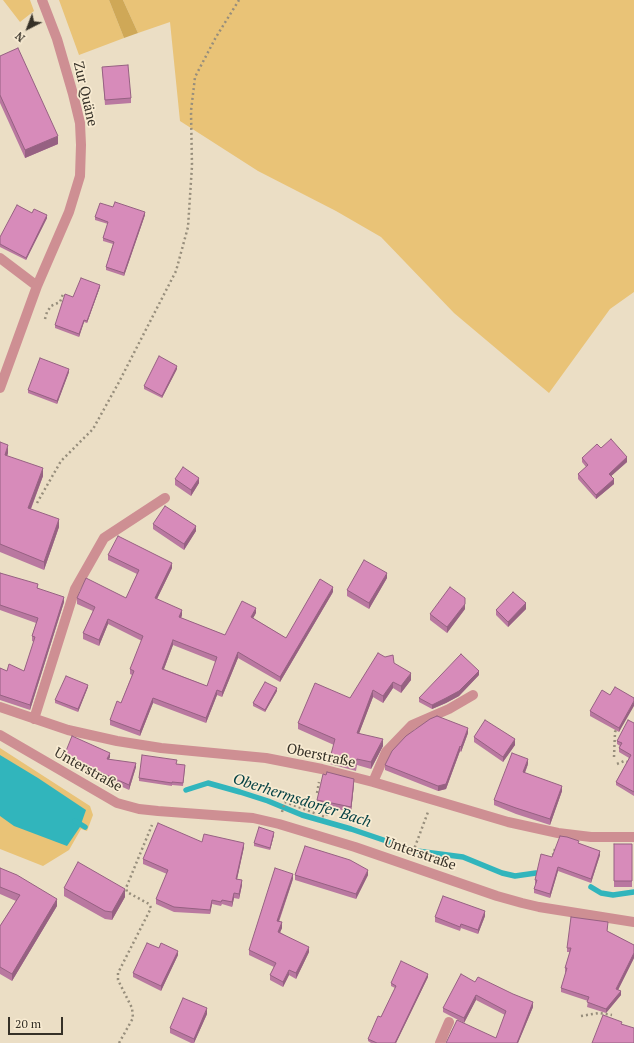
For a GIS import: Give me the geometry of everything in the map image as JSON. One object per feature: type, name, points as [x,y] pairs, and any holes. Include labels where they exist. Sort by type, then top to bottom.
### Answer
[{"type":"street","name":"Zur Quäne","points":[[0,388],[37,286],[70,212],[80,176],[80,123],[57,39],[42,0]]},
{"type":"street","points":[[0,258],[37,286]]},
{"type":"street","points":[[34,719],[76,589],[104,538],[165,498]]},
{"type":"street","points":[[373,782],[386,752],[412,725],[474,696]]},
{"type":"street","name":"Oberstraße","points":[[0,708],[68,730],[117,741],[161,748],[266,758],[322,769],[373,782],[508,822],[558,833],[584,836],[634,837]]},
{"type":"street","name":"Unterstraße","points":[[0,735],[117,803],[138,809],[253,818],[279,824],[355,847],[497,896],[522,903],[634,922]]},
{"type":"street","points":[[440,1043],[449,1022]]},
{"type":"path","points":[[37,503],[61,461],[93,429],[176,271],[188,227],[192,166],[191,111],[195,77],[238,0]]},
{"type":"path","points":[[45,318],[46,312],[51,306],[60,302],[63,294]]},
{"type":"path","points":[[614,757],[615,732],[618,726]]},
{"type":"path","points":[[617,764],[624,761],[631,762],[634,758]]},
{"type":"path","points":[[282,809],[285,802],[325,817],[328,813]]},
{"type":"path","points":[[411,855],[430,807]]},
{"type":"path","points":[[119,1043],[133,1018],[132,1008],[118,980],[118,973],[151,908],[149,904],[127,892],[126,888],[158,811]]},
{"type":"path","points":[[555,849],[553,854],[558,856],[556,861]]},
{"type":"path","points":[[581,1016],[599,1013],[612,1015]]},
{"type":"shaded area","points":[[3,0],[30,0],[34,11],[20,22]]},
{"type":"shaded area","points":[[59,0],[109,0],[124,38],[79,55]]},
{"type":"shaded area","points":[[109,0],[123,0],[138,33],[124,38]]},
{"type":"shaded area","points":[[123,0],[634,0],[634,292],[610,309],[549,393],[454,313],[381,237],[336,211],[258,171],[180,121],[170,22],[138,33]]},
{"type":"shaded area","points":[[0,748],[90,806],[93,815],[87,831],[81,829],[69,850],[43,866],[0,849]]},
{"type":"water","points":[[0,755],[86,810],[80,827],[67,846],[14,826],[0,816]]},
{"type":"building","points":[[18,48],[58,136],[25,150],[0,95],[0,56]]},
{"type":"building","points":[[128,65],[131,98],[105,100],[102,67]]},
{"type":"building","points":[[115,202],[145,212],[124,273],[106,267],[114,242],[103,238],[108,222],[95,217],[100,203],[113,207]]},
{"type":"building","points":[[17,205],[32,213],[34,209],[47,215],[26,258],[0,244],[0,237]]},
{"type":"building","points":[[81,278],[100,285],[87,321],[84,320],[79,334],[55,325],[65,294],[73,297]]},
{"type":"building","points":[[159,356],[177,366],[162,396],[144,386]]},
{"type":"building","points":[[40,358],[69,369],[57,401],[28,390]]},
{"type":"building","points":[[611,439],[627,457],[609,474],[614,479],[596,495],[578,474],[588,465],[582,458],[597,444],[601,448]]},
{"type":"building","points":[[0,442],[8,445],[5,455],[43,468],[28,508],[59,519],[44,562],[0,544]]},
{"type":"building","points":[[183,467],[199,478],[191,490],[175,479]]},
{"type":"building","points":[[165,506],[196,526],[184,544],[153,524]]},
{"type":"building","points":[[118,536],[172,563],[155,598],[182,610],[179,617],[225,635],[242,601],[256,608],[251,617],[286,638],[320,579],[333,587],[280,677],[238,652],[222,692],[217,690],[206,718],[153,698],[140,731],[110,720],[117,701],[121,703],[134,671],[130,669],[143,636],[108,619],[99,640],[83,633],[95,607],[77,598],[86,578],[126,598],[139,570],[108,555]],"holes":[[[173,640],[217,657],[207,686],[162,669]]]},
{"type":"building","points":[[364,560],[387,573],[369,603],[347,590]]},
{"type":"building","points":[[0,573],[38,584],[37,588],[64,597],[30,705],[0,695],[0,668],[7,671],[9,664],[24,671],[35,637],[32,636],[38,618],[0,605]]},
{"type":"building","points":[[450,587],[465,598],[465,604],[447,627],[430,614]]},
{"type":"building","points":[[513,592],[526,603],[508,622],[496,610]]},
{"type":"building","points":[[378,653],[385,657],[393,655],[394,663],[411,673],[401,686],[393,682],[383,696],[373,690],[357,733],[383,739],[371,762],[357,759],[356,764],[330,758],[335,739],[298,723],[315,683],[350,698]]},
{"type":"building","points":[[461,654],[479,671],[459,691],[432,705],[419,698]]},
{"type":"building","points":[[66,676],[88,685],[78,709],[55,700]]},
{"type":"building","points":[[265,682],[277,688],[265,710],[253,703]]},
{"type":"building","points":[[615,687],[634,698],[634,701],[619,728],[590,711],[602,690],[610,695]]},
{"type":"building","points":[[437,716],[468,728],[446,784],[438,786],[385,765],[392,751],[406,736],[430,719]]},
{"type":"building","points":[[485,720],[515,739],[503,757],[474,737]]},
{"type":"building","points":[[628,720],[634,723],[634,792],[616,782],[631,755],[619,748],[622,743],[617,741]]},
{"type":"building","points":[[72,736],[110,753],[107,759],[136,763],[129,785],[64,756]]},
{"type":"building","points":[[512,753],[528,759],[523,772],[562,786],[550,819],[494,800]]},
{"type":"building","points":[[142,755],[177,760],[176,764],[185,765],[183,783],[172,783],[139,778]]},
{"type":"building","points":[[327,772],[354,779],[351,807],[317,800],[323,774],[326,775]]},
{"type":"building","points":[[158,823],[202,842],[204,834],[244,843],[236,879],[242,880],[239,894],[234,893],[232,902],[212,900],[210,910],[174,907],[156,899],[168,870],[143,859]]},
{"type":"building","points":[[259,827],[274,832],[270,848],[254,843]]},
{"type":"building","points":[[560,836],[579,841],[578,843],[600,851],[591,879],[558,867],[550,894],[534,889],[541,854],[552,857]]},
{"type":"building","points":[[614,844],[632,844],[632,881],[614,881]]},
{"type":"building","points":[[305,846],[350,860],[368,870],[356,894],[295,875]]},
{"type":"building","points":[[78,862],[125,889],[112,912],[105,911],[64,888]]},
{"type":"building","points":[[0,868],[17,875],[57,899],[12,974],[0,967],[0,926],[20,895],[0,887]]},
{"type":"building","points":[[275,868],[293,874],[277,921],[282,922],[278,932],[309,947],[296,973],[289,970],[283,982],[270,975],[276,963],[249,950]]},
{"type":"building","points":[[443,896],[485,911],[478,930],[461,924],[460,927],[435,917]]},
{"type":"building","points":[[571,917],[608,922],[607,931],[634,945],[634,953],[616,989],[621,991],[606,1009],[587,1002],[589,997],[561,988],[571,948],[567,948]]},
{"type":"building","points":[[147,943],[159,948],[161,943],[178,951],[161,986],[133,973]]},
{"type":"building","points":[[401,961],[428,974],[395,1043],[377,1043],[368,1039],[378,1016],[381,1017],[396,986],[391,983]]},
{"type":"building","points":[[461,974],[475,982],[478,977],[533,1002],[517,1043],[446,1043],[457,1020],[496,1038],[506,1011],[476,995],[464,1018],[443,1008]]},
{"type":"building","points":[[183,998],[207,1008],[194,1039],[170,1028]]},
{"type":"building","points":[[603,1015],[622,1022],[621,1024],[634,1028],[634,1043],[592,1043]]},
{"type":"waterway","name":"Oberhermsdorfer Bach","points":[[186,790],[208,783],[268,801],[302,815],[351,829],[410,849]]},
{"type":"waterway","name":"Oberhermsdorfer Bach","points":[[75,821],[85,827]]},
{"type":"waterway","name":"Oberhermsdorfer Bach","points":[[417,851],[463,857],[502,873],[515,876],[536,873]]},
{"type":"waterway","name":"Oberhermsdorfer Bach","points":[[591,887],[601,893],[613,895],[634,892]]}]
